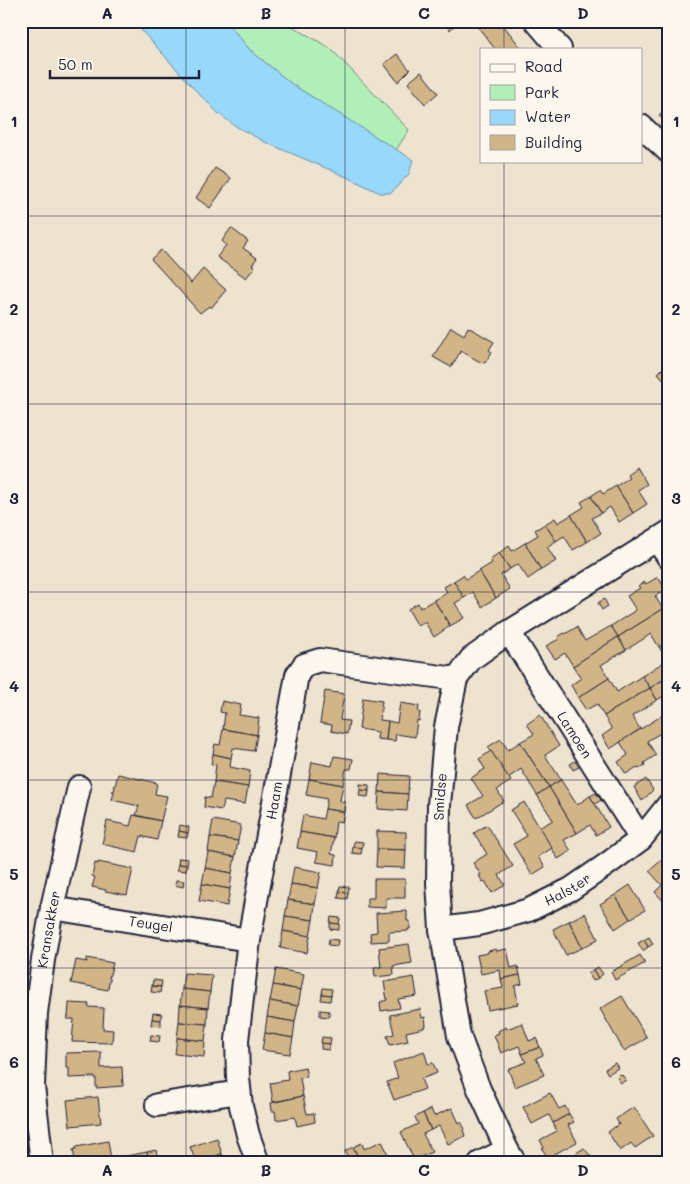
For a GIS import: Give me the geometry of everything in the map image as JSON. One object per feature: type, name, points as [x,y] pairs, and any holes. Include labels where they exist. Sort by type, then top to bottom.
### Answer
[{"type":"street","points":[[536,21],[559,48]]},
{"type":"street","points":[[642,127],[669,152]]},
{"type":"street","name":"Smidse","points":[[511,1157],[479,1089],[458,1036],[441,929],[438,883],[439,805],[446,727],[456,679],[471,659],[509,632],[665,543]]},
{"type":"street","name":"Lamoen","points":[[509,632],[641,839]]},
{"type":"street","name":"Haam","points":[[258,1163],[248,1135],[241,1106],[237,1040],[250,940],[297,675],[304,665],[320,660],[456,679]]},
{"type":"street","name":"Kransakker","points":[[42,1163],[33,1086],[29,1012],[43,960],[52,908],[79,787]]},
{"type":"street","name":"Halster","points":[[441,929],[479,924],[529,910],[571,889],[641,839],[669,804]]},
{"type":"street","name":"Teugel","points":[[52,908],[250,940]]},
{"type":"street","points":[[157,1105],[239,1092]]},
{"type":"street","points":[[480,1163],[511,1157]]},
{"type":"green space","points":[[226,21],[283,21],[330,48],[409,130],[396,150],[293,85],[250,50]]},
{"type":"water","points":[[133,21],[226,21],[250,50],[293,85],[413,160],[409,174],[391,193],[380,193],[267,143],[237,127],[219,114],[199,94]]},
{"type":"building","points":[[443,21],[459,21],[450,30]]},
{"type":"building","points":[[485,21],[500,21],[521,48],[494,48],[478,27]]},
{"type":"building","points":[[397,54],[410,70],[398,82],[384,64]]},
{"type":"building","points":[[421,72],[438,93],[425,104],[408,83]]},
{"type":"building","points":[[669,105],[669,124],[659,116]]},
{"type":"building","points":[[215,168],[231,178],[210,208],[196,198]]},
{"type":"building","points":[[231,228],[248,241],[243,248],[257,258],[252,265],[255,267],[246,278],[217,257],[226,245],[222,241]]},
{"type":"building","points":[[161,250],[191,283],[203,269],[226,290],[211,308],[209,306],[200,313],[151,259]]},
{"type":"building","points":[[451,327],[464,335],[468,327],[494,342],[489,350],[492,352],[485,363],[461,351],[451,367],[433,357]]},
{"type":"building","points":[[664,367],[669,372],[669,376],[664,380],[658,373]]},
{"type":"building","points":[[637,467],[647,484],[638,490],[647,504],[633,513],[616,486],[629,478],[627,474]]},
{"type":"building","points":[[616,486],[633,513],[619,522],[610,507],[601,513],[591,496],[600,490],[603,494]]},
{"type":"building","points":[[591,496],[601,513],[592,518],[601,533],[587,542],[571,515],[584,507],[581,502]]},
{"type":"building","points":[[571,515],[587,542],[573,550],[564,536],[556,541],[545,524],[555,518],[558,523]]},
{"type":"building","points":[[545,524],[556,541],[547,547],[556,561],[541,570],[525,543],[538,535],[535,530]]},
{"type":"building","points":[[525,543],[541,570],[528,579],[518,564],[510,569],[499,553],[509,546],[512,551]]},
{"type":"building","points":[[499,553],[510,569],[501,575],[510,589],[496,598],[479,571],[492,563],[490,559]]},
{"type":"building","points":[[479,571],[496,598],[482,607],[473,592],[464,598],[454,581],[463,575],[466,579]]},
{"type":"building","points":[[658,577],[666,590],[655,596],[663,609],[618,637],[611,626],[636,610],[627,596],[640,588],[638,586]]},
{"type":"building","points":[[454,581],[464,598],[455,603],[464,618],[450,626],[434,600],[447,592],[444,587]]},
{"type":"building","points":[[604,599],[608,606],[602,610],[598,603]]},
{"type":"building","points":[[434,600],[450,626],[434,637],[425,622],[418,626],[408,609],[418,603],[420,608]]},
{"type":"building","points":[[663,609],[669,618],[669,641],[659,647],[651,634],[626,650],[618,637]]},
{"type":"building","points":[[611,626],[618,637],[573,666],[565,653],[555,659],[546,646],[559,639],[558,637],[564,633],[577,627],[585,641]]},
{"type":"building","points":[[618,637],[626,650],[601,665],[609,678],[578,698],[571,685],[581,678],[573,666]]},
{"type":"building","points":[[669,641],[669,676],[650,688],[642,676],[667,660],[659,647]]},
{"type":"building","points":[[642,676],[650,688],[604,716],[597,704],[586,710],[578,698],[609,678],[617,692]]},
{"type":"building","points":[[669,676],[669,693],[657,700],[650,688]]},
{"type":"building","points":[[650,688],[657,700],[632,716],[640,729],[610,749],[602,736],[612,729],[604,716]]},
{"type":"building","points":[[325,691],[344,694],[340,720],[349,721],[347,734],[331,731],[332,725],[320,723]]},
{"type":"building","points":[[363,698],[382,701],[380,720],[388,721],[386,740],[377,739],[378,732],[359,729]]},
{"type":"building","points":[[222,701],[241,705],[239,715],[259,718],[257,735],[223,729],[225,713],[220,712]]},
{"type":"building","points":[[400,703],[419,706],[419,721],[417,720],[415,737],[396,734],[395,741],[386,740],[388,721],[397,723]]},
{"type":"building","points":[[666,713],[669,717],[669,728],[647,741],[656,755],[639,769],[637,767],[626,774],[618,762],[628,755],[620,742]]},
{"type":"building","points":[[540,715],[559,746],[545,755],[561,780],[549,787],[520,742],[534,734],[527,724]]},
{"type":"building","points":[[223,729],[257,735],[254,751],[233,748],[231,758],[213,754],[215,744],[220,745]]},
{"type":"building","points":[[501,739],[508,750],[520,742],[549,787],[537,795],[521,769],[508,778],[488,747]]},
{"type":"building","points":[[491,751],[511,781],[497,790],[504,801],[476,818],[468,805],[483,796],[471,778],[485,769],[479,759]]},
{"type":"building","points":[[213,754],[231,758],[230,767],[250,771],[248,787],[214,782],[216,765],[211,764]]},
{"type":"building","points":[[334,756],[353,759],[351,769],[346,769],[343,785],[309,779],[312,762],[332,766]]},
{"type":"building","points":[[575,761],[579,767],[573,770],[570,764]]},
{"type":"building","points":[[118,774],[157,783],[155,794],[167,796],[161,821],[136,815],[139,806],[112,800],[114,792],[112,791],[114,791]]},
{"type":"building","points":[[380,774],[409,776],[408,794],[379,792]]},
{"type":"building","points":[[309,779],[343,785],[340,801],[345,802],[344,812],[325,809],[327,799],[306,795]]},
{"type":"building","points":[[646,779],[653,790],[642,801],[634,787]]},
{"type":"building","points":[[561,780],[577,805],[590,796],[609,827],[596,835],[590,825],[577,833],[549,787]]},
{"type":"building","points":[[214,782],[248,787],[245,804],[224,801],[222,810],[204,807],[205,797],[211,798]]},
{"type":"building","points":[[360,784],[369,785],[369,791],[360,790]]},
{"type":"building","points":[[549,787],[577,833],[564,840],[571,851],[558,859],[539,828],[553,820],[537,795]]},
{"type":"building","points":[[360,790],[369,791],[368,797],[359,796]]},
{"type":"building","points":[[379,792],[408,794],[407,811],[378,809]]},
{"type":"building","points":[[596,793],[601,800],[595,804],[590,796]]},
{"type":"building","points":[[524,802],[552,848],[538,857],[545,867],[532,875],[513,844],[527,836],[511,810]]},
{"type":"building","points":[[325,809],[344,812],[342,822],[336,821],[334,838],[300,832],[303,815],[323,819]]},
{"type":"building","points":[[133,815],[161,821],[157,840],[141,836],[137,852],[102,844],[107,821],[130,826]]},
{"type":"building","points":[[213,820],[241,825],[238,841],[210,837]]},
{"type":"building","points":[[180,825],[189,827],[188,833],[179,831]]},
{"type":"building","points":[[487,825],[513,866],[499,875],[505,885],[492,893],[485,881],[483,882],[479,876],[481,875],[473,863],[487,854],[474,833]]},
{"type":"building","points":[[179,831],[188,833],[187,838],[178,837]]},
{"type":"building","points":[[377,831],[406,832],[406,850],[377,849]]},
{"type":"building","points":[[300,832],[334,838],[331,854],[336,855],[335,865],[316,862],[318,852],[297,848]]},
{"type":"building","points":[[210,837],[238,841],[235,857],[208,852]]},
{"type":"building","points":[[354,841],[363,842],[362,848],[353,847]]},
{"type":"building","points":[[353,847],[362,848],[361,854],[352,853]]},
{"type":"building","points":[[377,849],[406,850],[405,868],[376,867]]},
{"type":"building","points":[[208,852],[235,857],[232,873],[205,868]]},
{"type":"building","points":[[669,853],[669,865],[663,859]]},
{"type":"building","points":[[179,858],[188,859],[187,865],[178,864]]},
{"type":"building","points":[[663,859],[669,865],[668,906],[655,892],[662,885],[649,871]]},
{"type":"building","points":[[98,862],[133,869],[127,895],[92,887],[95,877],[92,876],[95,863],[98,864]]},
{"type":"building","points":[[178,864],[187,865],[186,871],[177,870]]},
{"type":"building","points":[[294,867],[321,872],[318,888],[291,884]]},
{"type":"building","points":[[205,868],[232,873],[230,889],[202,884]]},
{"type":"building","points":[[374,879],[405,879],[405,898],[386,898],[386,908],[367,907],[367,898],[374,898]]},
{"type":"building","points":[[176,880],[184,881],[183,887],[175,885]]},
{"type":"building","points":[[202,884],[230,889],[227,906],[199,901]]},
{"type":"building","points":[[291,884],[318,888],[315,904],[288,900]]},
{"type":"building","points":[[630,885],[645,910],[630,919],[615,895]]},
{"type":"building","points":[[340,886],[349,887],[348,893],[339,892]]},
{"type":"building","points":[[339,892],[348,893],[347,899],[338,898]]},
{"type":"building","points":[[615,895],[630,919],[615,929],[600,904]]},
{"type":"building","points":[[288,900],[315,904],[313,920],[285,916]]},
{"type":"building","points":[[407,911],[407,921],[410,921],[410,929],[408,931],[389,932],[389,941],[371,942],[370,933],[377,932],[376,913]]},
{"type":"building","points":[[585,913],[598,939],[582,948],[569,921]]},
{"type":"building","points":[[285,916],[313,920],[310,936],[283,931]]},
{"type":"building","points":[[331,917],[340,918],[339,924],[330,923]]},
{"type":"building","points":[[569,921],[582,948],[566,955],[553,929]]},
{"type":"building","points":[[330,923],[339,924],[339,930],[330,929]]},
{"type":"building","points":[[283,931],[310,936],[307,953],[280,948]]},
{"type":"building","points":[[649,937],[653,944],[648,947],[644,940]]},
{"type":"building","points":[[329,939],[338,940],[337,946],[328,945]]},
{"type":"building","points":[[644,940],[648,947],[643,951],[638,943]]},
{"type":"building","points":[[409,944],[412,963],[393,966],[394,975],[375,977],[374,967],[381,967],[379,948]]},
{"type":"building","points":[[496,949],[496,951],[507,949],[511,968],[518,966],[520,975],[501,979],[500,970],[481,974],[477,955]]},
{"type":"building","points":[[640,955],[645,963],[615,980],[611,972]]},
{"type":"building","points":[[87,958],[113,963],[108,990],[71,983],[76,960],[87,962]]},
{"type":"building","points":[[669,962],[669,979],[661,966]]},
{"type":"building","points":[[598,967],[603,974],[598,978],[593,970]]},
{"type":"building","points":[[276,969],[304,974],[301,990],[273,985]]},
{"type":"building","points":[[593,970],[598,978],[593,981],[588,973]]},
{"type":"building","points":[[184,973],[212,975],[210,992],[182,989]]},
{"type":"building","points":[[520,975],[522,984],[515,986],[518,1004],[488,1010],[484,991],[503,988],[501,979]]},
{"type":"building","points":[[414,977],[417,996],[398,999],[400,1008],[381,1011],[380,1002],[387,1000],[384,982]]},
{"type":"building","points":[[153,980],[162,981],[161,987],[152,986]]},
{"type":"building","points":[[273,985],[301,990],[298,1006],[270,1001]]},
{"type":"building","points":[[152,986],[161,987],[160,993],[151,992]]},
{"type":"building","points":[[323,988],[332,989],[331,995],[322,994]]},
{"type":"building","points":[[182,989],[210,992],[208,1008],[180,1005]]},
{"type":"building","points":[[322,994],[331,995],[330,1001],[321,1000]]},
{"type":"building","points":[[622,996],[647,1038],[624,1051],[600,1009]]},
{"type":"building","points":[[270,1001],[298,1006],[295,1022],[267,1017]]},
{"type":"building","points":[[69,1003],[89,1004],[88,1007],[104,1008],[103,1029],[113,1030],[112,1043],[72,1042],[74,1019],[67,1019]]},
{"type":"building","points":[[180,1005],[208,1008],[207,1024],[179,1022]]},
{"type":"building","points":[[420,1009],[422,1018],[425,1017],[426,1026],[406,1032],[408,1041],[390,1045],[387,1036],[394,1034],[390,1015]]},
{"type":"building","points":[[320,1010],[329,1011],[329,1017],[320,1016]]},
{"type":"building","points":[[153,1013],[162,1014],[161,1020],[152,1019]]},
{"type":"building","points":[[267,1017],[295,1022],[293,1038],[265,1033]]},
{"type":"building","points":[[152,1019],[161,1020],[161,1026],[151,1025]]},
{"type":"building","points":[[179,1022],[207,1024],[205,1041],[177,1038]]},
{"type":"building","points":[[522,1023],[529,1041],[536,1038],[540,1047],[522,1054],[519,1046],[501,1053],[494,1035],[506,1027],[507,1029]]},
{"type":"building","points":[[265,1033],[293,1038],[290,1054],[262,1050]]},
{"type":"building","points":[[151,1035],[160,1036],[159,1042],[150,1041]]},
{"type":"building","points":[[322,1037],[331,1038],[330,1044],[321,1043]]},
{"type":"building","points":[[177,1038],[205,1041],[204,1057],[175,1054]]},
{"type":"building","points":[[321,1043],[330,1044],[329,1050],[321,1049]]},
{"type":"building","points":[[540,1047],[543,1055],[536,1058],[544,1075],[515,1087],[508,1069],[526,1062],[522,1054]]},
{"type":"building","points":[[424,1051],[428,1064],[433,1063],[437,1073],[421,1079],[425,1089],[394,1100],[387,1082],[398,1078],[393,1063]]},
{"type":"building","points":[[101,1052],[101,1068],[122,1067],[123,1086],[96,1088],[96,1077],[69,1078],[69,1068],[66,1068],[66,1053]]},
{"type":"building","points":[[615,1063],[618,1068],[608,1074],[605,1069]]},
{"type":"building","points":[[305,1067],[307,1077],[300,1078],[303,1096],[273,1102],[270,1083],[288,1080],[287,1071]]},
{"type":"building","points":[[620,1074],[626,1080],[621,1083],[617,1078]]},
{"type":"building","points":[[550,1093],[559,1109],[565,1106],[569,1114],[553,1123],[549,1115],[532,1124],[523,1107]]},
{"type":"building","points":[[303,1096],[307,1114],[314,1113],[315,1122],[297,1126],[295,1117],[276,1120],[275,1111],[272,1111],[271,1103]]},
{"type":"building","points":[[98,1097],[101,1123],[70,1126],[67,1100]]},
{"type":"building","points":[[634,1107],[653,1136],[635,1148],[631,1143],[620,1151],[608,1132],[619,1124],[616,1119]]},
{"type":"building","points":[[452,1108],[459,1123],[461,1122],[465,1129],[463,1130],[465,1136],[448,1144],[439,1126],[431,1130],[423,1113],[431,1109],[434,1116]]},
{"type":"building","points":[[423,1113],[431,1130],[423,1134],[432,1152],[414,1160],[401,1132],[418,1124],[415,1117]]},
{"type":"building","points":[[569,1114],[574,1122],[568,1125],[577,1142],[549,1157],[542,1149],[544,1148],[540,1140],[557,1131],[553,1123]]},
{"type":"building","points":[[217,1138],[222,1154],[196,1162],[190,1147]]},
{"type":"building","points":[[108,1141],[111,1159],[147,1152],[150,1163],[79,1163],[78,1160],[75,1160],[73,1150],[76,1147]]},
{"type":"building","points":[[382,1141],[392,1163],[371,1163],[369,1160],[361,1163],[353,1147],[362,1143],[364,1149]]},
{"type":"building","points":[[353,1147],[361,1163],[336,1163],[348,1157],[345,1151]]},
{"type":"building","points":[[584,1148],[596,1163],[561,1163]]},
{"type":"building","points":[[156,1150],[159,1163],[150,1163],[147,1152]]},
{"type":"building","points":[[222,1154],[225,1163],[196,1163],[196,1162]]}]
